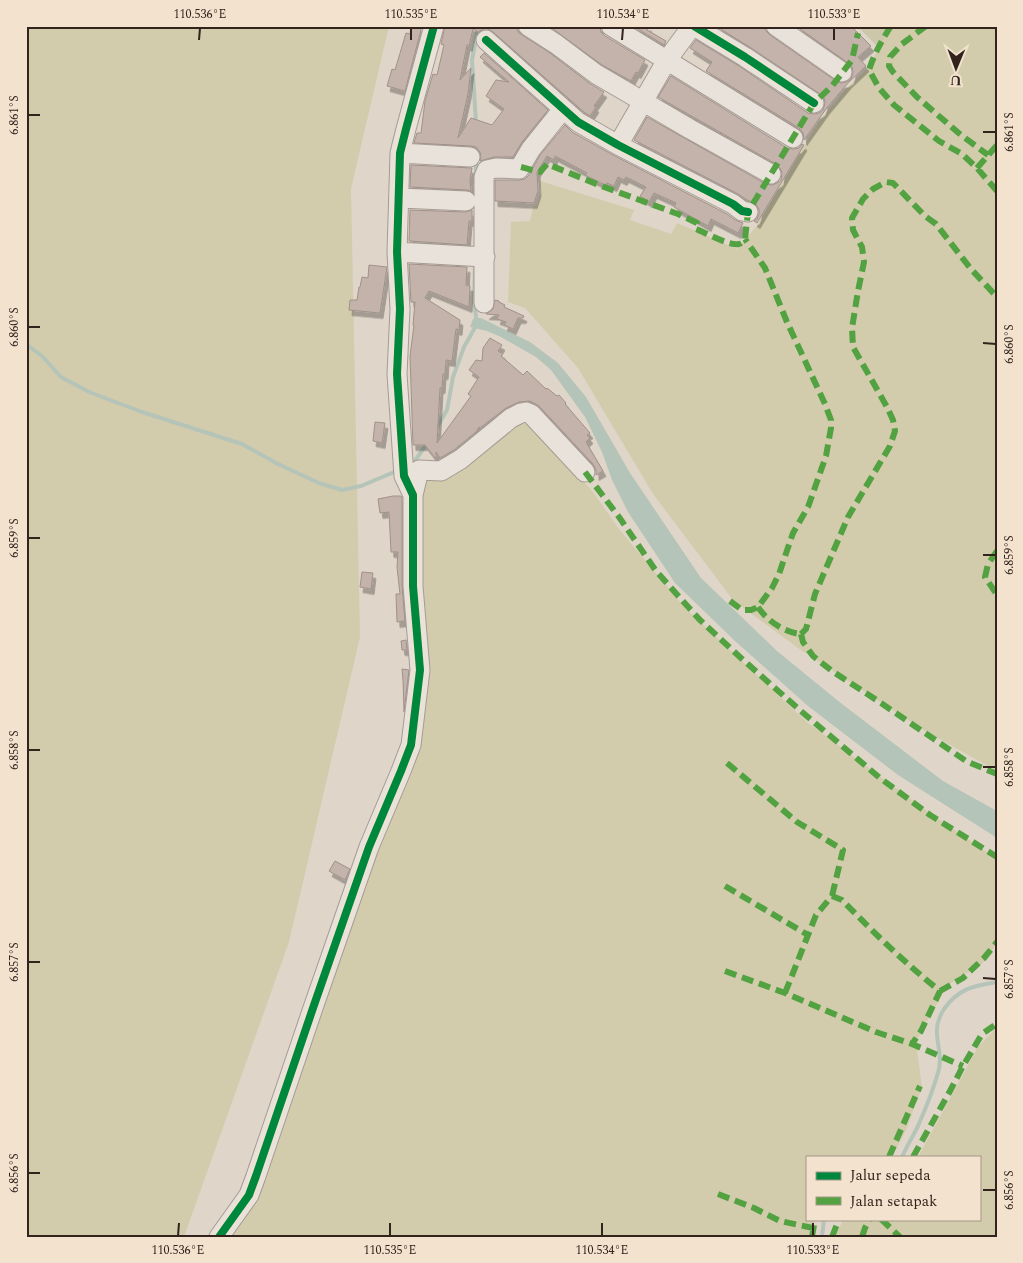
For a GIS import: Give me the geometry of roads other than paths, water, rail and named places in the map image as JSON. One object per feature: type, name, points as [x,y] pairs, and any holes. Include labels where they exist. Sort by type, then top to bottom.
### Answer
[{"type":"street","points":[[413,495],[404,469],[397,374],[400,309],[398,252],[400,153],[434,26]]},
{"type":"street","points":[[528,26],[596,74],[771,174]]},
{"type":"street","points":[[611,26],[793,138]]},
{"type":"street","points":[[618,145],[667,60],[693,26],[746,57],[814,103]]},
{"type":"street","points":[[776,26],[842,72]]},
{"type":"street","points":[[486,40],[578,122],[618,145],[733,204],[742,211],[748,212]]},
{"type":"street","points":[[484,303],[476,256],[487,170],[496,168],[519,169],[531,149],[563,109]]},
{"type":"street","points":[[400,153],[470,157]]},
{"type":"street","points":[[400,198],[466,201]]},
{"type":"street","points":[[398,252],[476,256]]},
{"type":"street","points":[[219,1237],[249,1195],[369,847],[411,745],[420,670],[412,586],[413,495],[419,470],[441,471],[461,459],[511,418],[526,412],[531,414],[585,472]]},
{"type":"waterway","points":[[476,123],[472,60],[478,28]]},
{"type":"waterway","points":[[476,160],[476,176]]},
{"type":"waterway","points":[[436,429],[447,410],[453,377],[464,347],[477,324],[474,302],[475,263]]},
{"type":"waterway","points":[[26,344],[42,356],[61,377],[89,392],[142,412],[242,444],[278,464],[319,483],[342,490],[361,486],[399,470]]},
{"type":"waterway","points":[[412,465],[428,442]]},
{"type":"waterway","points":[[903,1156],[918,1126],[939,1070],[937,1027],[942,1012],[955,996],[961,992],[997,982]]},
{"type":"waterway","points":[[822,1237],[824,1220]]}]
